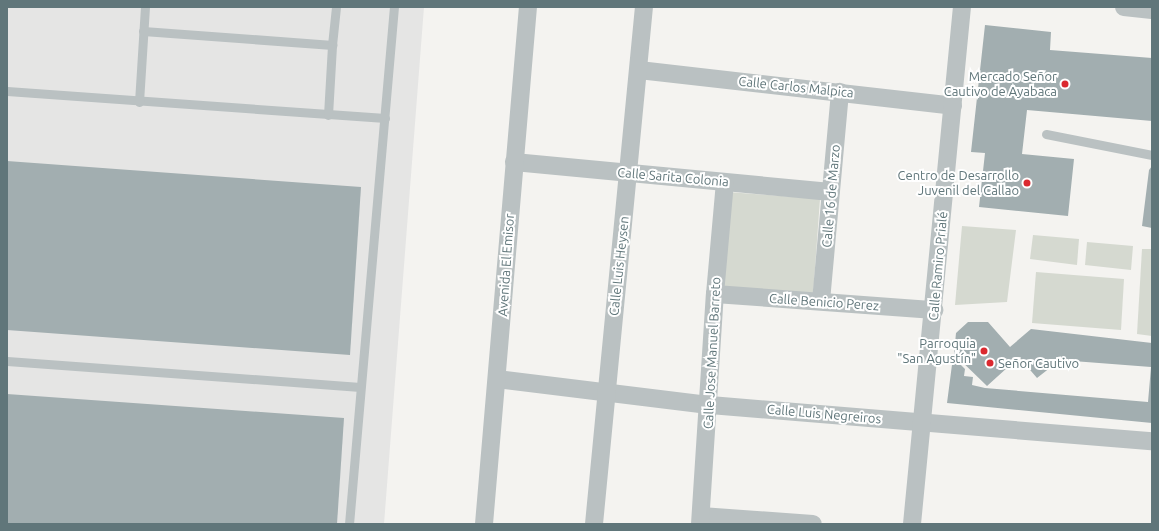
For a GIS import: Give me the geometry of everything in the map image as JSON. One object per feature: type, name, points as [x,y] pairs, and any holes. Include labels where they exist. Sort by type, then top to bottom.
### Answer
[{"type":"street","name":"Avenida El Emisor","points":[[484,524],[528,7]]},
{"type":"street","name":"Calle Luis Heysen","points":[[594,524],[605,393],[629,173],[644,7]]},
{"type":"street","name":"Calle Ramiro Prialé","points":[[912,524],[924,422],[962,7]]},
{"type":"street","points":[[1124,7],[1152,10]]},
{"type":"street","name":"Calle Carlos Malpica","points":[[639,70],[953,106]]},
{"type":"street","name":"Calle 16 de Marzo","points":[[821,301],[840,92]]},
{"type":"street","name":"Calle Sarita Colonia","points":[[514,162],[831,192]]},
{"type":"street","name":"Calle Jose Manuel Barreto","points":[[701,520],[710,405],[715,294],[725,182]]},
{"type":"street","name":"Calle Benicio Perez","points":[[715,294],[934,310]]},
{"type":"street","name":"Calle Luis Negreiros","points":[[497,379],[710,405],[1152,441]]},
{"type":"street","points":[[701,520],[813,524]]},
{"type":"lane","points":[[139,102],[145,7]]},
{"type":"lane","points":[[328,115],[336,7]]},
{"type":"lane","points":[[349,524],[394,7]]},
{"type":"lane","points":[[143,31],[332,45]]},
{"type":"lane","points":[[7,91],[139,102],[385,118]]},
{"type":"lane","points":[[1046,134],[1152,156]]},
{"type":"lane","points":[[7,361],[360,387]]},
{"type":"shaded area","points":[[7,7],[424,7],[384,524],[7,524]]},
{"type":"shaded area","points":[[728,192],[820,199],[813,296],[719,289]]},
{"type":"shaded area","points":[[962,226],[1016,230],[1007,302],[955,305]]},
{"type":"shaded area","points":[[1033,235],[1079,239],[1077,265],[1030,259]]},
{"type":"shaded area","points":[[1087,242],[1133,246],[1131,270],[1085,265]]},
{"type":"shaded area","points":[[1142,249],[1152,249],[1152,336],[1137,334]]},
{"type":"shaded area","points":[[1036,272],[1124,279],[1121,330],[1032,323]]},
{"type":"building","name":"Mercado Señor Cautivo de Ayabaca","points":[[985,25],[1051,32],[1050,50],[1152,58],[1152,121],[1027,110],[1022,154],[1074,159],[1068,216],[979,207],[985,153],[971,152]]},
{"type":"building","points":[[7,161],[361,187],[350,355],[7,330]]},
{"type":"building","points":[[1152,166],[1152,228],[1142,226],[1149,170]]},
{"type":"building","points":[[968,322],[988,322],[1010,347],[1031,329],[1152,343],[1152,423],[947,403],[953,357],[965,369],[964,376],[973,377],[972,385],[985,388],[1148,402],[1151,367],[1060,360],[1037,378],[1019,357],[987,386],[954,354],[956,333]]},
{"type":"building","points":[[7,394],[344,418],[337,524],[7,524]]},
{"type":"place","name":"Mercado Señor Cautivo de Ayabaca","points":[[1065,84]]},
{"type":"place","name":"Centro de Desarrollo Juvenil del Callao","points":[[1027,183]]},
{"type":"place","name":"Parroquia \"San Agustín\"","points":[[984,351]]},
{"type":"place","name":"Señor Cautivo","points":[[990,363]]}]
